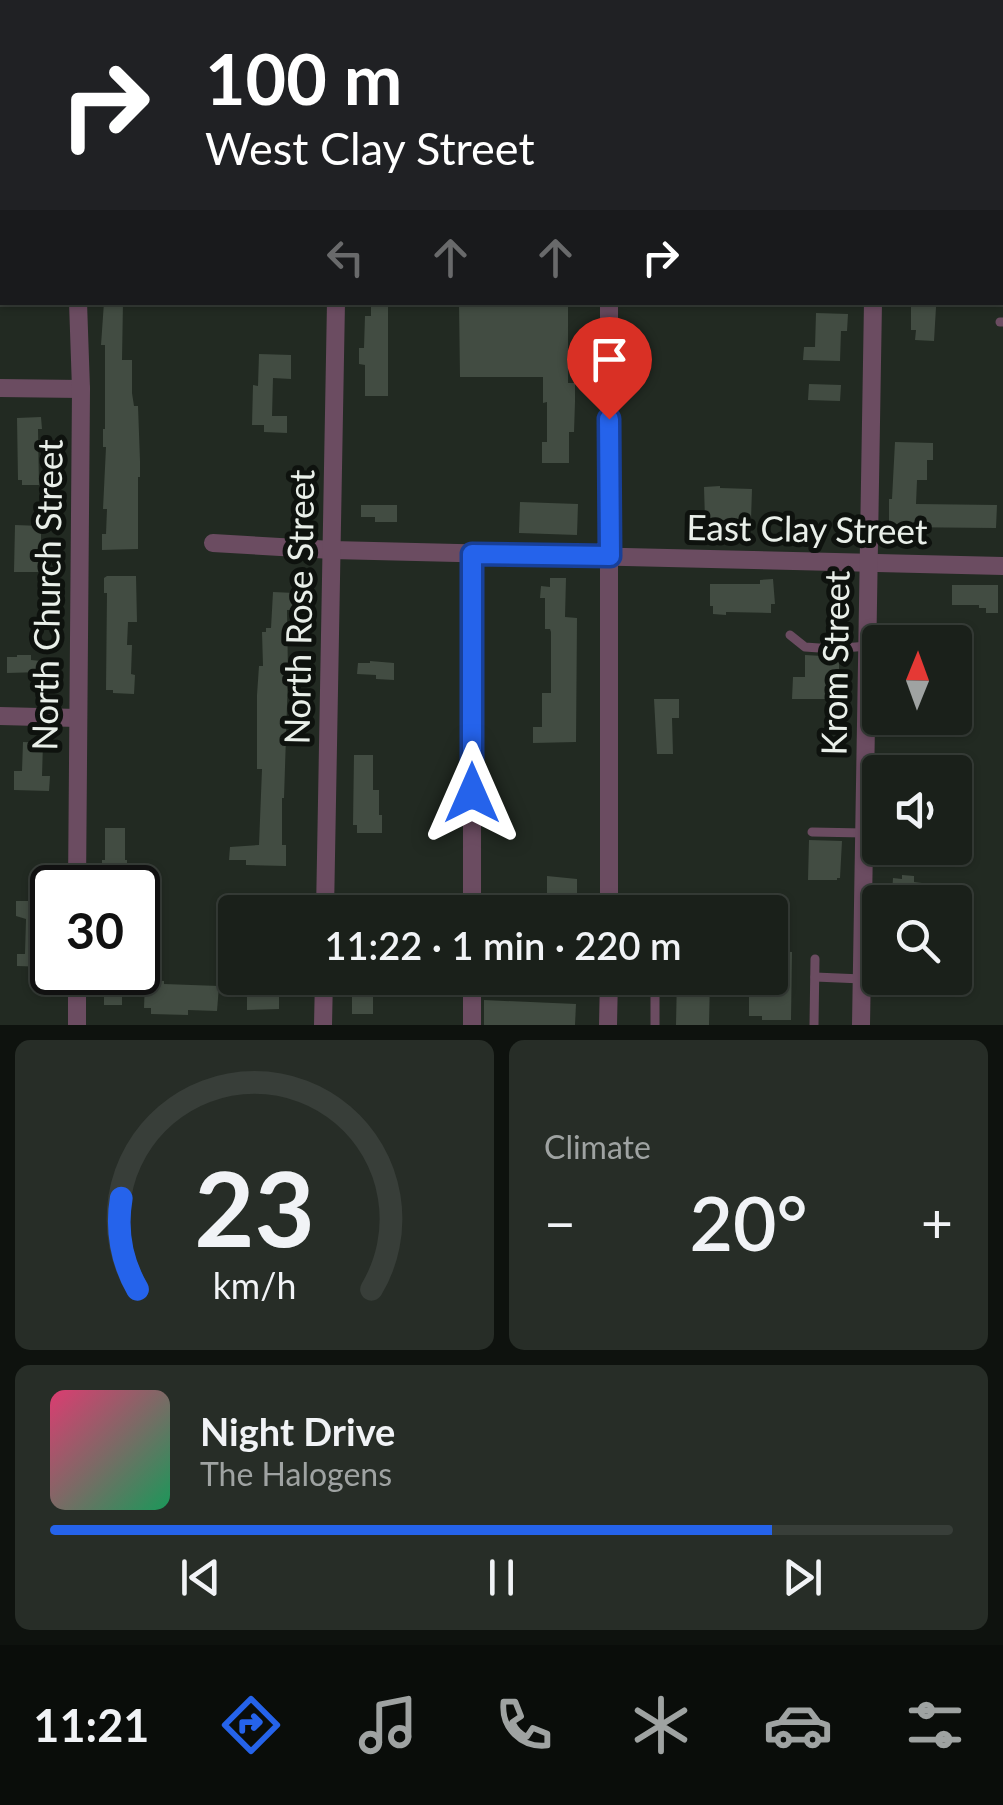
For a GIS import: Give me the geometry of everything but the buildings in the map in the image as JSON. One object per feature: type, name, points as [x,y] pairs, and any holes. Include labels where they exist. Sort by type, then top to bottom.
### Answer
[{"type":"street","name":"North Church Street","points":[[77,865],[81,389],[78,305]]},
{"type":"street","name":"North Rose Street","points":[[325,895],[336,305]]},
{"type":"street","points":[[608,305],[609,895]]},
{"type":"street","name":"Krom Street","points":[[867,625],[872,305]]},
{"type":"street","points":[[0,388],[81,389]]},
{"type":"street","name":"East Clay Street","points":[[213,543],[332,550],[1003,566]]},
{"type":"street","points":[[472,554],[472,895]]},
{"type":"street","points":[[0,716],[77,718]]},
{"type":"street","points":[[77,995],[78,1025]]},
{"type":"street","points":[[323,1025],[324,995]]},
{"type":"street","points":[[472,995],[472,1025]]},
{"type":"street","points":[[608,995],[608,1025]]},
{"type":"street","name":"Krom Street","points":[[862,995],[862,1025]]},
{"type":"lane","points":[[790,636],[805,647],[862,646]]},
{"type":"lane","points":[[812,832],[862,833]]},
{"type":"lane","points":[[814,1025],[815,959]]},
{"type":"lane","points":[[815,978],[862,978]]},
{"type":"lane","points":[[654,1025],[655,995]]},
{"type":"route","points":[[472,793],[472,554],[610,556],[609,419]]}]
